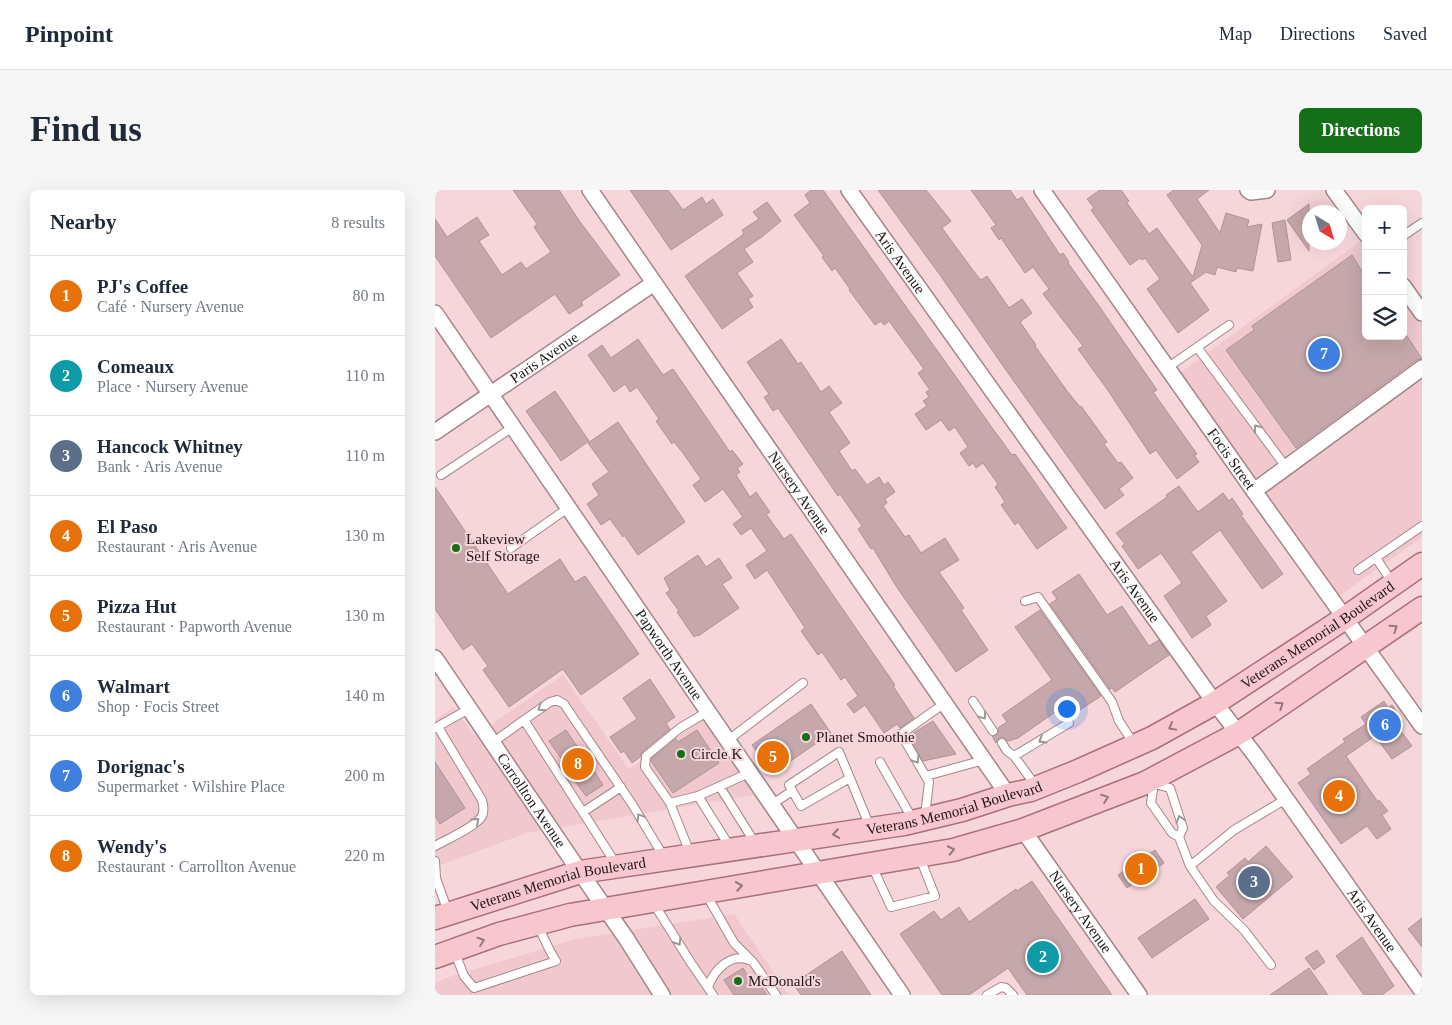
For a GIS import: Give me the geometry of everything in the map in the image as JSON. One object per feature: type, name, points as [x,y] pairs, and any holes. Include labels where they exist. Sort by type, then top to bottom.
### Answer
[{"type":"main road","name":"Veterans Memorial Boulevard","points":[[439,915],[579,872],[871,829],[962,810],[1037,788],[1152,738],[1215,703],[1345,618],[1422,564]]},
{"type":"main road","points":[[445,953],[499,934],[570,915],[953,850],[1023,830],[1153,782],[1239,733],[1422,608]]},
{"type":"street","name":"Nursery Avenue","points":[[590,190],[1008,795]]},
{"type":"street","name":"Aris Avenue","points":[[849,190],[1422,991]]},
{"type":"street","name":"Focis Street","points":[[1042,190],[1422,726]]},
{"type":"street","points":[[1250,191],[1267,190]]},
{"type":"street","points":[[1334,190],[1362,228]]},
{"type":"street","name":"Paris Avenue","points":[[435,432],[654,283]]},
{"type":"street","points":[[1407,292],[1422,313]]},
{"type":"street","name":"Papworth Avenue","points":[[435,313],[902,995]]},
{"type":"street","points":[[1254,491],[1422,368]]},
{"type":"street","name":"Carrollton Avenue","points":[[435,658],[579,872],[626,938],[662,995]]},
{"type":"street","name":"Nursery Avenue","points":[[1023,830],[1139,995]]},
{"type":"lane","points":[[1407,233],[1422,223]]},
{"type":"lane","points":[[1167,368],[1229,325]]},
{"type":"lane","points":[[1197,347],[1286,467]]},
{"type":"lane","points":[[441,475],[513,427]]},
{"type":"lane","points":[[511,548],[569,508]]},
{"type":"lane","points":[[1358,570],[1422,526]]},
{"type":"lane","points":[[1376,558],[1393,584]]},
{"type":"lane","points":[[1025,601],[1038,597],[1112,702],[1119,721],[1135,746]]},
{"type":"lane","points":[[727,741],[803,683]]},
{"type":"lane","points":[[492,743],[550,702],[557,700],[562,702],[621,787],[665,859]]},
{"type":"lane","points":[[973,701],[993,731]]},
{"type":"lane","points":[[919,820],[929,786],[926,776],[901,734],[945,703]]},
{"type":"lane","points":[[435,846],[462,832],[482,817],[484,808],[482,800],[437,728],[469,709]]},
{"type":"lane","points":[[691,855],[670,803],[645,767],[646,756],[680,728],[707,712]]},
{"type":"lane","points":[[524,720],[617,866]]},
{"type":"lane","points":[[1014,756],[1069,723]]},
{"type":"lane","points":[[1002,743],[1037,788]]},
{"type":"lane","points":[[850,778],[801,806],[789,785],[839,752],[850,778],[871,829]]},
{"type":"lane","points":[[926,776],[984,760]]},
{"type":"lane","points":[[880,762],[919,820]]},
{"type":"lane","points":[[670,803],[698,796],[749,773]]},
{"type":"lane","points":[[1179,837],[1183,828],[1170,788],[1153,782],[1151,803],[1172,833],[1179,837],[1190,866],[1214,901],[1244,930],[1271,965]]},
{"type":"lane","points":[[583,812],[621,787]]},
{"type":"lane","points":[[720,787],[756,845]]},
{"type":"lane","points":[[771,805],[792,790]]},
{"type":"lane","points":[[698,796],[731,849]]},
{"type":"lane","points":[[1190,866],[1235,830],[1286,799]]},
{"type":"lane","points":[[872,864],[891,907],[935,896],[919,856]]},
{"type":"lane","points":[[435,861],[439,915]]},
{"type":"lane","points":[[705,892],[734,943],[753,962],[776,995]]},
{"type":"lane","points":[[652,900],[713,995]]},
{"type":"lane","points":[[445,953],[474,988],[556,961],[537,924]]},
{"type":"lane","points":[[707,986],[717,970],[729,961],[741,957],[753,962]]},
{"type":"lane","points":[[987,995],[1001,987],[1006,988],[1013,995]]},
{"type":"shaded area","points":[[1362,240],[1362,340],[1407,340],[1407,303],[1422,324],[1422,537],[1339,596],[1180,373]]},
{"type":"shaded area","points":[[563,675],[629,769],[706,718],[754,795],[527,833],[435,867],[435,720],[454,707],[474,736]]},
{"type":"shaded area","points":[[734,914],[789,995],[435,995],[435,984],[446,978],[576,939]]},
{"type":"building","points":[[513,190],[559,190],[620,275],[581,302],[583,305],[569,314],[555,294],[491,338],[435,256],[435,219],[447,237],[477,217],[489,235],[479,241],[502,275],[521,262],[526,269],[551,252],[534,227],[537,224]]},
{"type":"building","points":[[630,190],[668,190],[683,210],[702,197],[706,204],[713,199],[723,215],[671,250]]},
{"type":"building","points":[[811,190],[823,190],[993,429],[1012,455],[1015,454],[1067,528],[1037,549],[1018,522],[1015,525],[1001,505],[1005,502],[995,487],[998,484],[983,463],[976,468],[973,463],[969,466],[960,453],[968,447],[955,427],[949,431],[941,420],[926,430],[915,414],[927,406],[923,401],[929,397],[926,392],[930,390],[918,373],[924,369],[889,321],[884,325],[881,321],[875,325],[835,268],[832,271],[822,257],[824,256],[794,215],[810,203],[805,195]]},
{"type":"building","points":[[878,190],[926,190],[951,221],[942,228],[981,280],[987,276],[1009,308],[1022,299],[1032,313],[1020,322],[1067,391],[1081,406],[1107,442],[1104,444],[1118,463],[1121,462],[1133,478],[1119,489],[1124,495],[1105,509]]},
{"type":"building","points":[[971,190],[1010,190],[1017,200],[1022,197],[1060,255],[1063,253],[1068,263],[1157,390],[1153,392],[1197,454],[1194,455],[1199,462],[1177,479],[1156,450],[1150,454],[1078,349],[1083,346],[1043,294],[1049,289],[1033,267],[1025,273],[1001,238],[999,240],[991,228],[996,225]]},
{"type":"building","points":[[1100,190],[1121,190],[1129,201],[1127,203],[1149,234],[1157,228],[1193,277],[1202,245],[1167,195],[1174,190],[1209,190],[1197,199],[1220,233],[1226,213],[1249,220],[1247,227],[1262,224],[1253,271],[1237,268],[1236,272],[1217,267],[1215,275],[1206,272],[1190,283],[1209,310],[1178,333],[1147,289],[1160,279],[1145,258],[1142,260],[1140,258],[1130,265],[1091,210],[1094,208],[1087,199]]},
{"type":"building","points":[[767,202],[781,221],[744,249],[753,262],[737,273],[753,296],[748,299],[753,307],[722,329],[685,276],[744,234],[742,230],[759,219],[753,212]]},
{"type":"building","points":[[1302,209],[1302,241],[1287,220]]},
{"type":"building","points":[[1285,220],[1291,260],[1278,262],[1272,223]]},
{"type":"building","points":[[1352,255],[1362,271],[1362,340],[1407,340],[1407,336],[1422,359],[1416,360],[1296,448],[1226,350],[1254,330],[1252,326]]},
{"type":"building","points":[[638,339],[663,375],[673,369],[730,452],[732,450],[743,464],[737,468],[740,472],[736,475],[750,497],[756,492],[770,512],[766,514],[784,539],[791,534],[895,685],[893,686],[914,718],[900,728],[897,724],[884,733],[865,705],[854,713],[847,704],[858,696],[845,677],[841,680],[822,652],[818,655],[801,631],[805,628],[767,570],[755,579],[746,565],[767,551],[751,528],[741,535],[733,524],[743,517],[723,489],[705,502],[693,485],[701,479],[683,453],[674,442],[672,444],[656,421],[659,419],[637,387],[630,392],[625,384],[614,392],[588,355],[602,345],[611,358]]},
{"type":"building","points":[[781,339],[798,364],[801,362],[821,392],[829,386],[842,403],[829,412],[850,443],[839,451],[852,471],[855,469],[867,485],[879,477],[884,485],[888,482],[895,492],[885,499],[887,503],[883,506],[905,537],[909,535],[921,553],[945,538],[959,560],[939,572],[964,608],[961,610],[988,650],[956,672],[896,586],[873,548],[871,549],[858,529],[862,526],[840,494],[838,496],[778,408],[773,411],[764,397],[769,394],[747,362]]},
{"type":"building","points":[[555,391],[589,441],[561,461],[526,411]]},
{"type":"building","points":[[618,422],[685,522],[638,555],[610,519],[601,525],[587,504],[599,495],[592,484],[609,472],[588,443]]},
{"type":"building","points":[[1179,486],[1198,512],[1223,493],[1229,501],[1232,498],[1243,514],[1241,515],[1283,574],[1262,589],[1220,530],[1191,552],[1227,601],[1206,616],[1211,625],[1192,638],[1164,596],[1182,583],[1161,553],[1138,569],[1122,546],[1125,544],[1116,533],[1167,497],[1166,495]]},
{"type":"building","points":[[435,487],[508,594],[560,559],[575,582],[585,576],[639,654],[581,695],[563,669],[509,707],[483,670],[488,666],[472,644],[463,650],[435,609]]},
{"type":"building","points":[[698,555],[706,567],[719,558],[732,578],[722,584],[739,608],[694,637],[666,593],[670,590],[664,578]]},
{"type":"building","points":[[1079,574],[1107,615],[1122,606],[1149,646],[1159,640],[1169,655],[1115,692],[1112,688],[1110,689],[1050,604],[1057,599],[1052,592]]},
{"type":"building","points":[[1040,610],[1101,696],[1075,713],[1068,703],[1018,738],[1008,741],[1001,737],[996,743],[992,736],[996,735],[999,731],[998,728],[1007,722],[1002,715],[1052,680],[1015,627]]},
{"type":"building","points":[[650,679],[675,717],[666,723],[670,729],[642,752],[640,757],[632,763],[624,751],[621,753],[610,737],[637,719],[623,698]]},
{"type":"building","points":[[1384,701],[1388,708],[1392,705],[1401,719],[1395,723],[1412,746],[1392,759],[1375,736],[1346,756],[1378,802],[1379,800],[1388,811],[1382,815],[1391,829],[1377,839],[1367,826],[1341,844],[1298,783],[1311,774],[1307,769],[1345,742],[1343,739],[1366,724],[1361,717]]},
{"type":"building","points":[[811,704],[831,733],[772,774],[752,745]]},
{"type":"building","points":[[933,721],[956,754],[923,761],[908,736]]},
{"type":"building","points":[[566,730],[585,758],[588,756],[595,766],[592,768],[603,785],[586,796],[561,762],[563,761],[549,741]]},
{"type":"building","points":[[697,730],[719,763],[673,793],[651,759],[676,739],[678,742]]},
{"type":"building","points":[[435,762],[465,808],[440,824],[435,816]]},
{"type":"building","points":[[1266,846],[1293,877],[1243,919],[1216,887],[1230,875],[1227,873],[1245,858],[1248,862]]},
{"type":"building","points":[[1155,850],[1164,863],[1127,888],[1118,875]]},
{"type":"building","points":[[1032,881],[1112,995],[1027,995],[1008,968],[969,995],[942,995],[900,934],[934,911],[941,920],[959,907],[969,922],[1016,889],[1017,891]]},
{"type":"building","points":[[1195,899],[1209,919],[1152,958],[1138,938]]},
{"type":"building","points":[[1422,918],[1422,947],[1408,929]]},
{"type":"building","points":[[1362,937],[1394,986],[1382,995],[1364,995],[1336,956]]},
{"type":"building","points":[[1317,950],[1325,962],[1314,970],[1305,958]]},
{"type":"building","points":[[842,951],[871,995],[801,995],[793,984]]},
{"type":"building","name":"McDonald's","points":[[743,968],[753,984],[758,982],[767,995],[734,995],[724,980]]},
{"type":"building","points":[[1309,968],[1328,995],[1270,995]]},
{"type":"place","name":"Dorignac's","points":[[1324,354]]},
{"type":"place","name":"Lakeview Self Storage","points":[[456,548]]},
{"type":"place","name":"Walmart","points":[[1385,725]]},
{"type":"place","name":"Planet Smoothie","points":[[806,737]]},
{"type":"place","name":"Circle K","points":[[681,754]]},
{"type":"place","name":"Pizza Hut","points":[[773,757]]},
{"type":"place","name":"Wendy's","points":[[578,764]]},
{"type":"place","name":"El Paso","points":[[1339,796]]},
{"type":"place","name":"PJ's Coffee","points":[[1141,869]]},
{"type":"place","name":"Hancock Whitney","points":[[1254,882]]},
{"type":"place","name":"Comeaux","points":[[1043,957]]},
{"type":"place","name":"McDonald's","points":[[738,981]]}]
